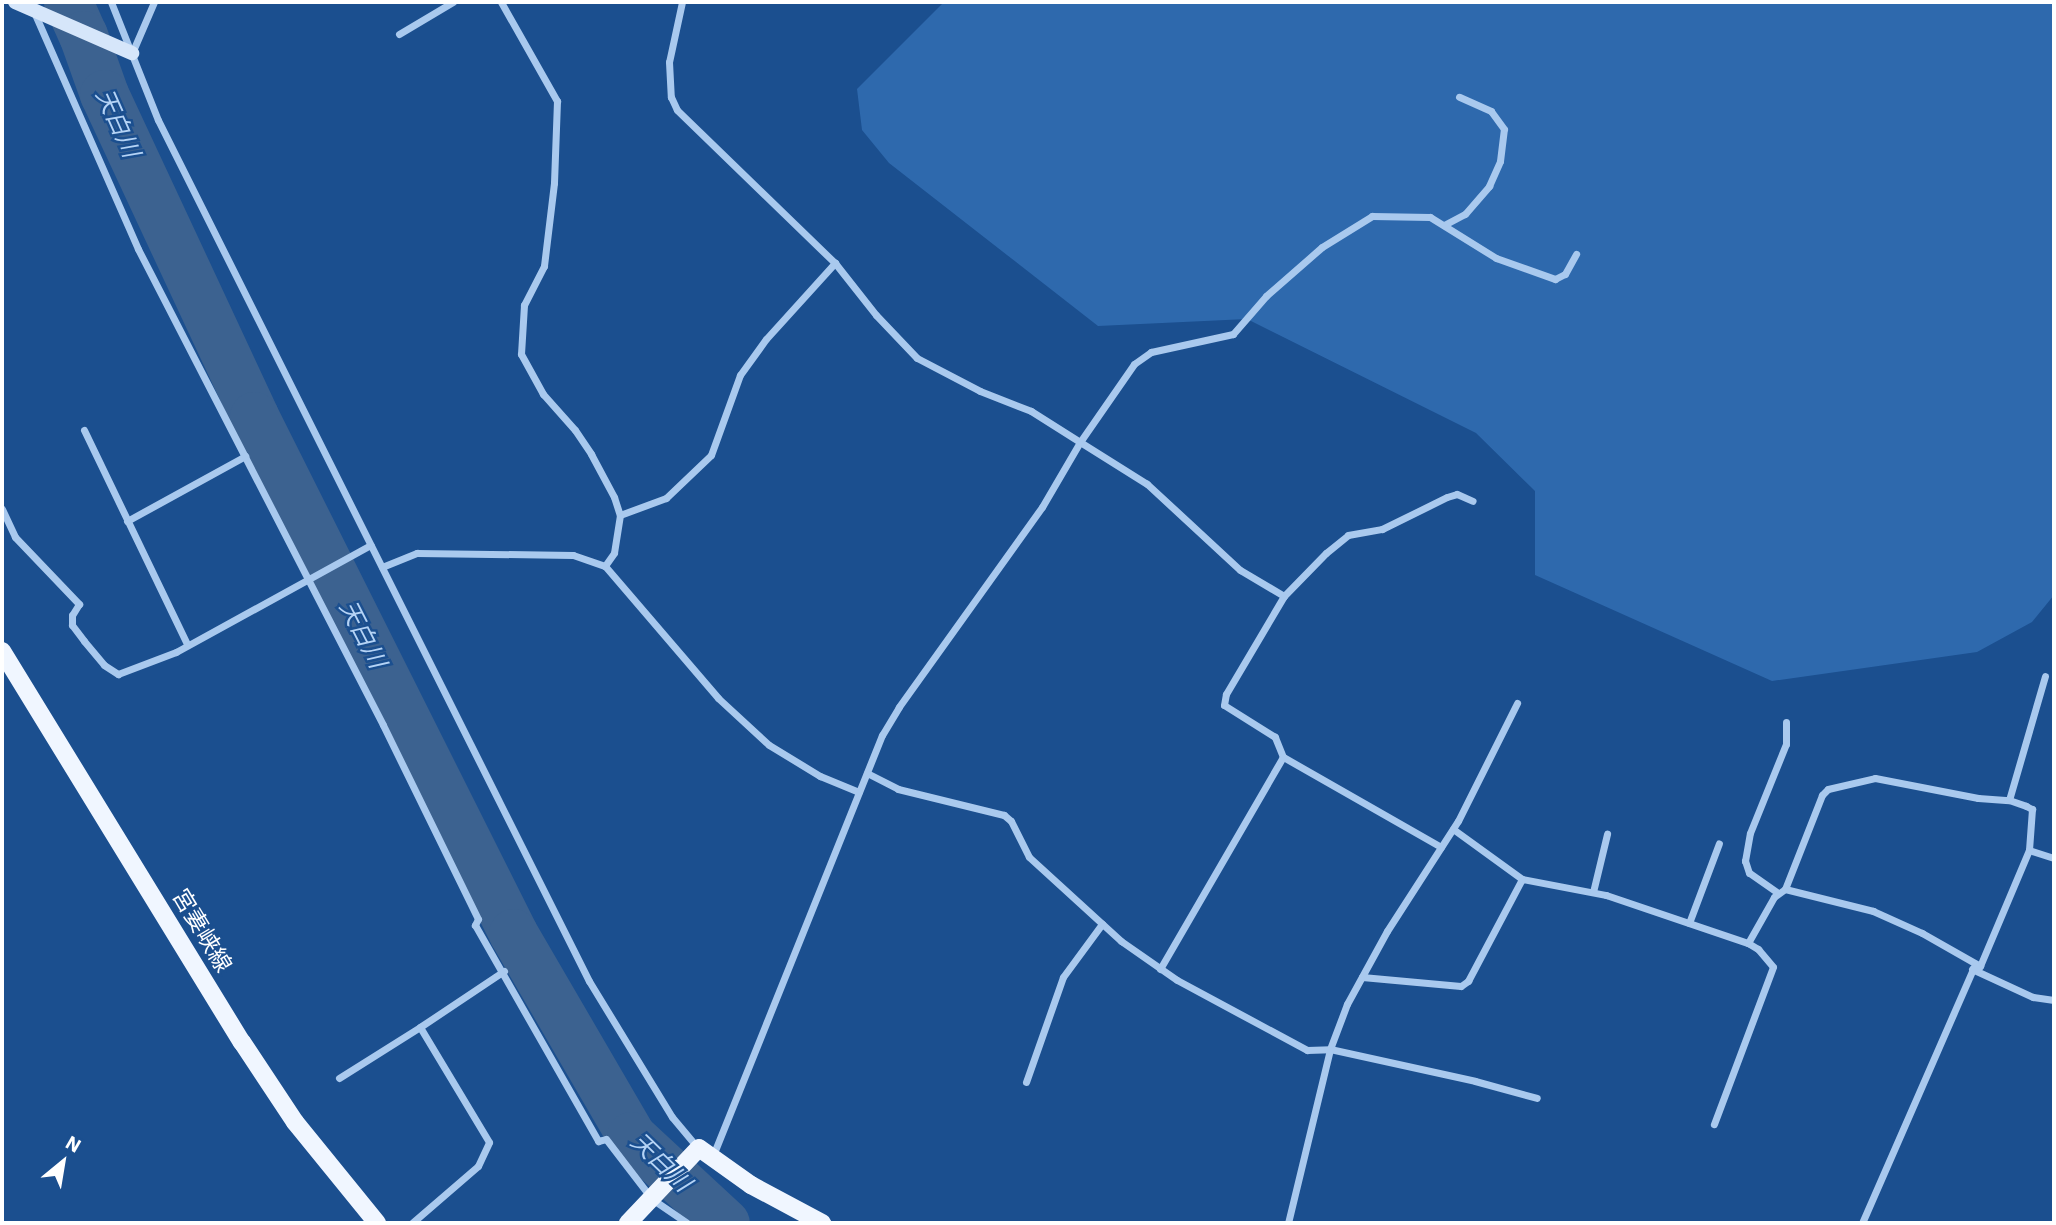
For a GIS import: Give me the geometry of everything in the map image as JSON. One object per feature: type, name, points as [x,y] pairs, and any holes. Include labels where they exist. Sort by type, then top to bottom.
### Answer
[{"type":"main road","name":"宮妻峡線","points":[[2,651],[242,1042],[295,1122],[377,1223]]},
{"type":"main road","points":[[628,1223],[706,1153],[751,1185],[822,1223]]},
{"type":"street","points":[[15,2],[132,53]]},
{"type":"street","points":[[111,2],[158,120],[589,981],[672,1117],[706,1153],[882,735],[899,707],[1042,507],[1080,442],[1134,364],[1151,352],[1234,334],[1266,296],[1313,256],[1372,216],[1430,217],[1496,258],[1555,279],[1565,274],[1576,254]]},
{"type":"street","points":[[132,53],[154,2]]},
{"type":"street","points":[[399,34],[453,2]]},
{"type":"street","points":[[501,2],[557,101],[554,183],[544,266],[524,304],[522,354],[543,394],[592,454],[620,515],[614,553],[605,566]]},
{"type":"street","points":[[682,2],[669,62],[671,97],[677,110],[835,263],[876,315],[917,358],[980,391],[1031,411],[1147,484],[1240,570],[1284,596]]},
{"type":"street","points":[[32,9],[138,249],[309,578],[478,919],[475,925],[504,971],[517,1001],[598,1141],[606,1139],[655,1196],[687,1223]]},
{"type":"street","points":[[1444,225],[1465,214],[1489,186],[1500,161],[1504,129],[1491,111],[1459,97]]},
{"type":"street","points":[[620,515],[666,498],[711,455],[740,375],[766,339],[835,263]]},
{"type":"street","points":[[84,430],[187,644]]},
{"type":"street","points":[[127,521],[245,456]]},
{"type":"street","points":[[1441,847],[1283,757],[1275,737],[1224,705],[1226,694],[1284,596],[1348,535],[1382,529],[1457,494],[1473,501]]},
{"type":"street","points":[[2,509],[15,537],[79,604],[72,615],[72,625],[104,665],[118,674],[176,652],[371,545]]},
{"type":"street","points":[[382,566],[417,553],[573,555],[605,566],[718,698],[769,745],[820,776],[859,792]]},
{"type":"street","points":[[2010,800],[2045,676]]},
{"type":"street","points":[[1288,1223],[1330,1049],[1347,1004],[1387,931],[1453,829],[1517,704]]},
{"type":"street","points":[[1786,722],[1786,744],[1750,833],[1745,861],[1749,873],[1782,891],[1873,911],[1923,933],[1973,967],[2033,997],[2054,1000]]},
{"type":"street","points":[[1160,969],[1283,757]]},
{"type":"street","points":[[867,773],[898,789],[1004,815],[1011,821],[1029,857],[1102,924],[1160,969],[1307,1051],[1330,1049],[1475,1081],[1537,1098]]},
{"type":"street","points":[[1748,943],[1782,891],[1822,795],[1828,789],[1875,778],[1978,798],[2010,800],[2032,809],[2029,850],[1980,966],[1973,967]]},
{"type":"street","points":[[1453,829],[1522,879],[1592,892],[1748,943],[1773,967],[1714,1124]]},
{"type":"street","points":[[1592,892],[1607,834]]},
{"type":"street","points":[[1689,923],[1719,843]]},
{"type":"street","points":[[2029,850],[2054,858]]},
{"type":"street","points":[[1362,977],[1461,986],[1468,981],[1522,879]]},
{"type":"street","points":[[1026,1082],[1063,977],[1102,924]]},
{"type":"street","points":[[1862,1223],[1973,967]]},
{"type":"street","points":[[339,1077],[504,971]]},
{"type":"street","points":[[412,1223],[478,1166],[489,1142],[420,1027]]},
{"type":"shaded area","points":[[944,2],[2054,2],[2054,595],[2032,622],[1977,652],[1772,681],[1535,575],[1535,491],[1476,433],[1247,319],[1098,326],[889,163],[862,130],[857,89]]},
{"type":"waterway","name":"天白川","points":[[68,2],[104,94],[254,416],[513,933],[631,1136],[725,1223]]}]
